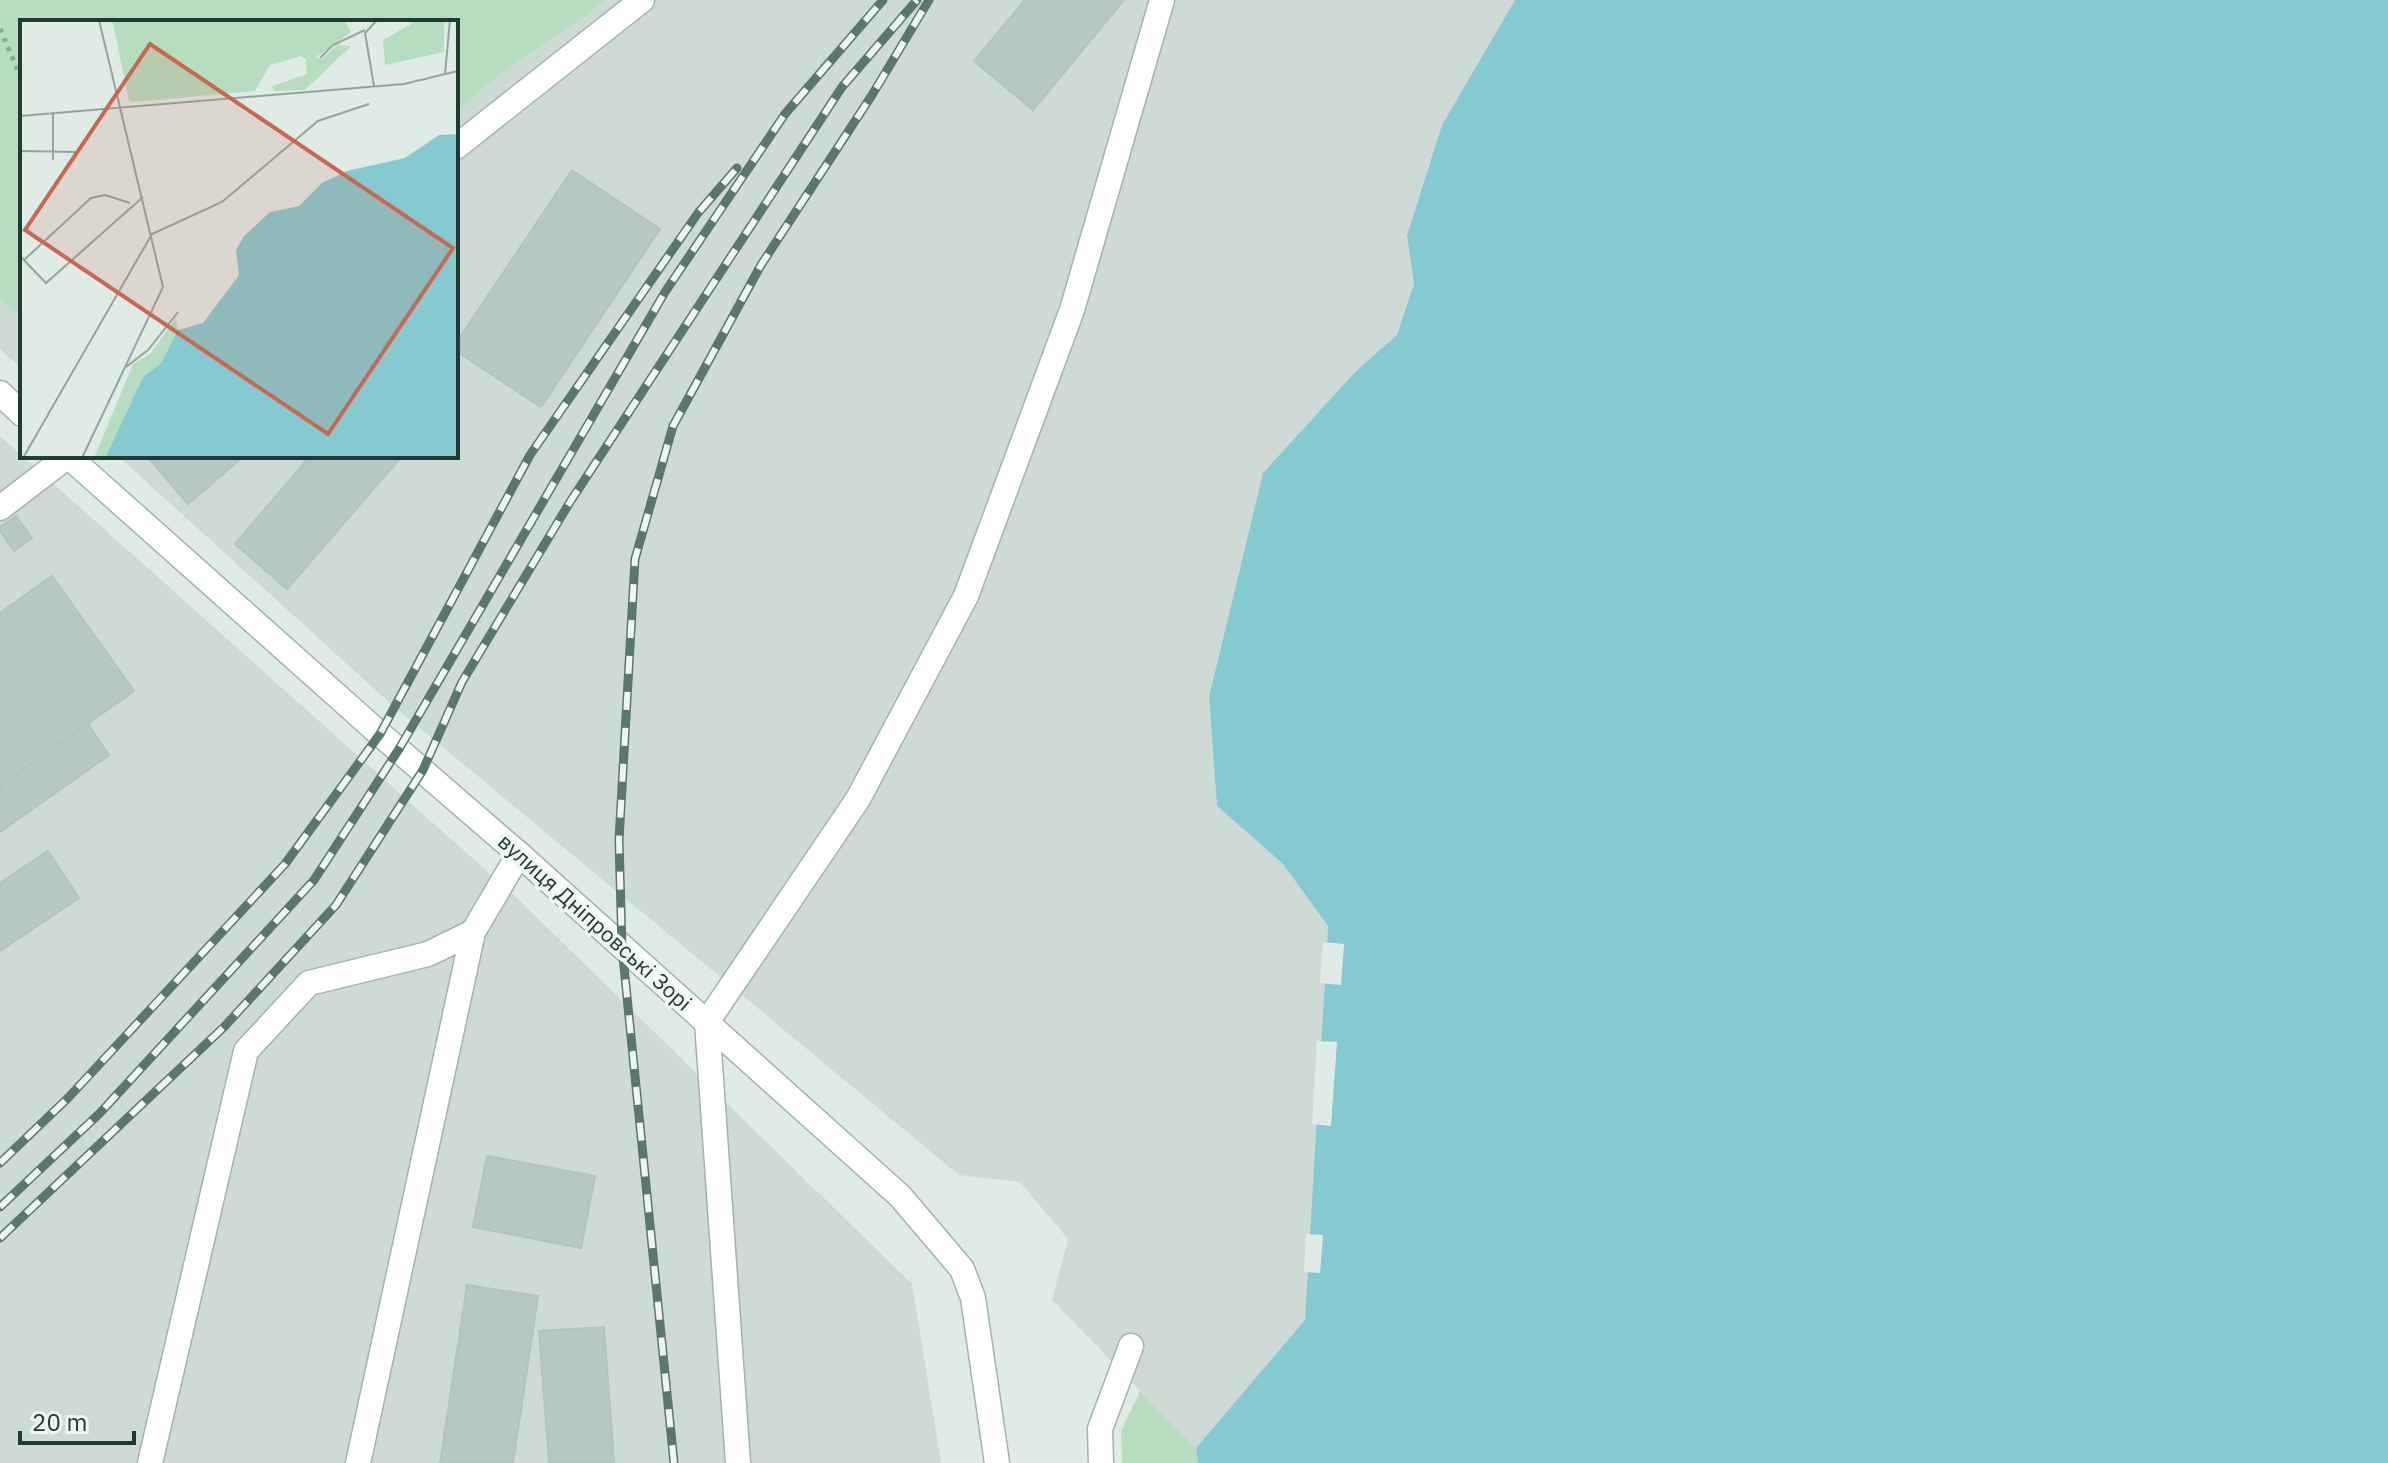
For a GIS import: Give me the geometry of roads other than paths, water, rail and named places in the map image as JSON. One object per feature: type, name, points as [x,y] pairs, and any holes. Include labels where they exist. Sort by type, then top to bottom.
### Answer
[{"type":"street","points":[[458,145],[642,0]]},
{"type":"street","points":[[738,1463],[707,1022],[858,799],[966,596],[1072,310],[1162,0]]},
{"type":"street","points":[[0,393],[20,412]]},
{"type":"street","points":[[0,508],[65,458]]},
{"type":"street","name":"вулиця Дніпровські Зорі","points":[[70,458],[900,1196],[962,1269],[973,1298],[997,1463]]},
{"type":"street","points":[[358,1463],[473,932],[519,854]]},
{"type":"street","points":[[150,1463],[246,1051],[309,983],[428,954],[473,932]]},
{"type":"street","points":[[1101,1463],[1100,1429],[1131,1346]]},
{"type":"water","points":[[1515,0],[2388,0],[2388,1463],[1198,1463],[1196,1448],[1305,1320],[1328,926],[1283,864],[1217,806],[1209,697],[1263,473],[1357,370],[1397,335],[1414,284],[1407,235],[1442,125]]},
{"type":"railway","points":[[0,1207],[100,1113],[314,880],[399,749],[665,292],[785,114],[883,0]]},
{"type":"railway","points":[[0,1238],[224,1027],[336,905],[423,770],[462,682],[570,502],[842,87],[917,0]]},
{"type":"railway","points":[[674,1463],[622,947],[619,840],[635,559],[673,426],[761,265],[872,95],[929,0]]},
{"type":"railway","points":[[0,1163],[68,1098],[285,864],[380,734],[530,455],[698,213],[737,168]]}]
